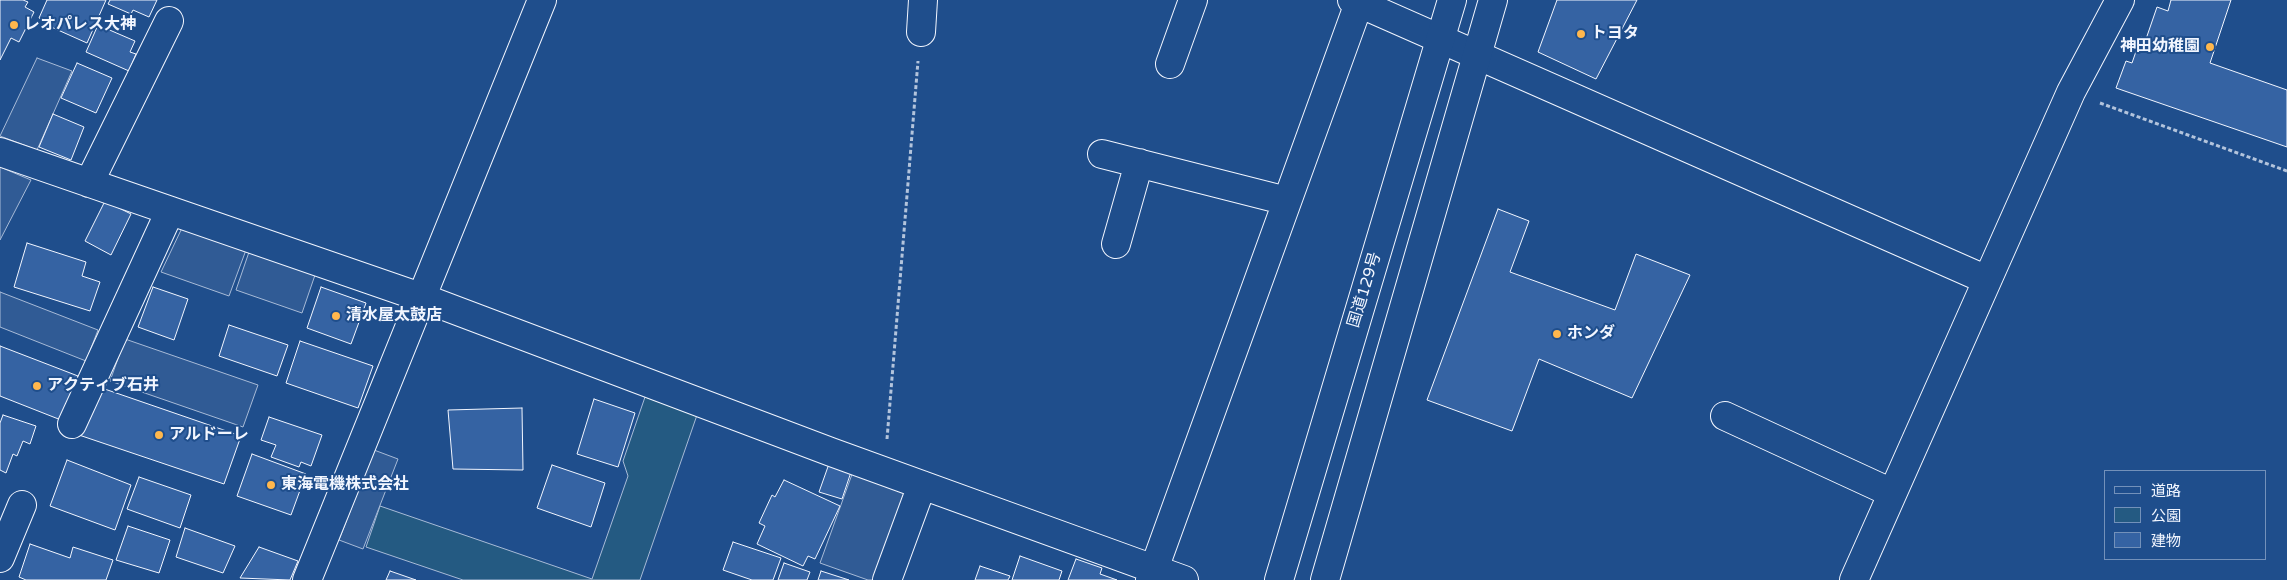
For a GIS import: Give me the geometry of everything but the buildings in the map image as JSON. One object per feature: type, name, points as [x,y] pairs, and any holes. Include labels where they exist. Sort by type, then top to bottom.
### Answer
[{"type":"main road","points":[[307,580],[423,298],[542,0]]},
{"type":"main road","points":[[921,32],[923,0]]},
{"type":"main road","points":[[1170,64],[1193,0]]},
{"type":"main road","name":"国道129号","points":[[1279,580],[1452,0]]},
{"type":"main road","points":[[1325,580],[1493,0]]},
{"type":"main road","points":[[1854,580],[2071,92],[2120,0]]},
{"type":"main road","points":[[1152,575],[1287,201],[1356,2],[1987,280]]},
{"type":"main road","points":[[89,182],[169,21]]},
{"type":"main road","points":[[0,152],[423,298],[922,485],[1152,575],[1184,580]]},
{"type":"main road","points":[[1102,154],[1287,201]]},
{"type":"main road","points":[[1116,244],[1139,163]]},
{"type":"main road","points":[[72,424],[170,210]]},
{"type":"main road","points":[[1725,416],[1892,494]]},
{"type":"main road","points":[[887,580],[922,485]]},
{"type":"main road","points":[[0,558],[22,506]]},
{"type":"path","points":[[884,472],[921,32]]},
{"type":"path","points":[[2071,92],[2287,171]]},
{"type":"green space","points":[[645,397],[697,415],[640,580],[463,580],[366,547],[380,506],[592,579],[628,476],[623,461]]},
{"type":"shaded area","points":[[37,58],[72,71],[37,150],[0,136]]},
{"type":"shaded area","points":[[0,167],[31,180],[0,240]]},
{"type":"shaded area","points":[[182,228],[246,250],[229,296],[161,272]]},
{"type":"shaded area","points":[[249,252],[315,275],[302,313],[236,290]]},
{"type":"shaded area","points":[[0,292],[98,330],[86,361],[0,327]]},
{"type":"shaded area","points":[[125,339],[258,385],[243,427],[110,381]]},
{"type":"shaded area","points":[[374,450],[398,459],[363,549],[339,540]]},
{"type":"shaded area","points":[[855,466],[908,485],[883,580],[868,580],[820,563]]},
{"type":"place","name":"レオパレス大神","points":[[14,25]]},
{"type":"place","name":"トヨタ","points":[[1581,34]]},
{"type":"place","name":"神田幼稚園","points":[[2210,47]]},
{"type":"place","name":"清水屋太鼓店","points":[[336,316]]},
{"type":"place","name":"ホンダ","points":[[1557,334]]},
{"type":"place","name":"アクティブ石井","points":[[37,386]]},
{"type":"place","name":"アルドーレ","points":[[159,435]]},
{"type":"place","name":"東海電機株式会社","points":[[271,485]]}]
